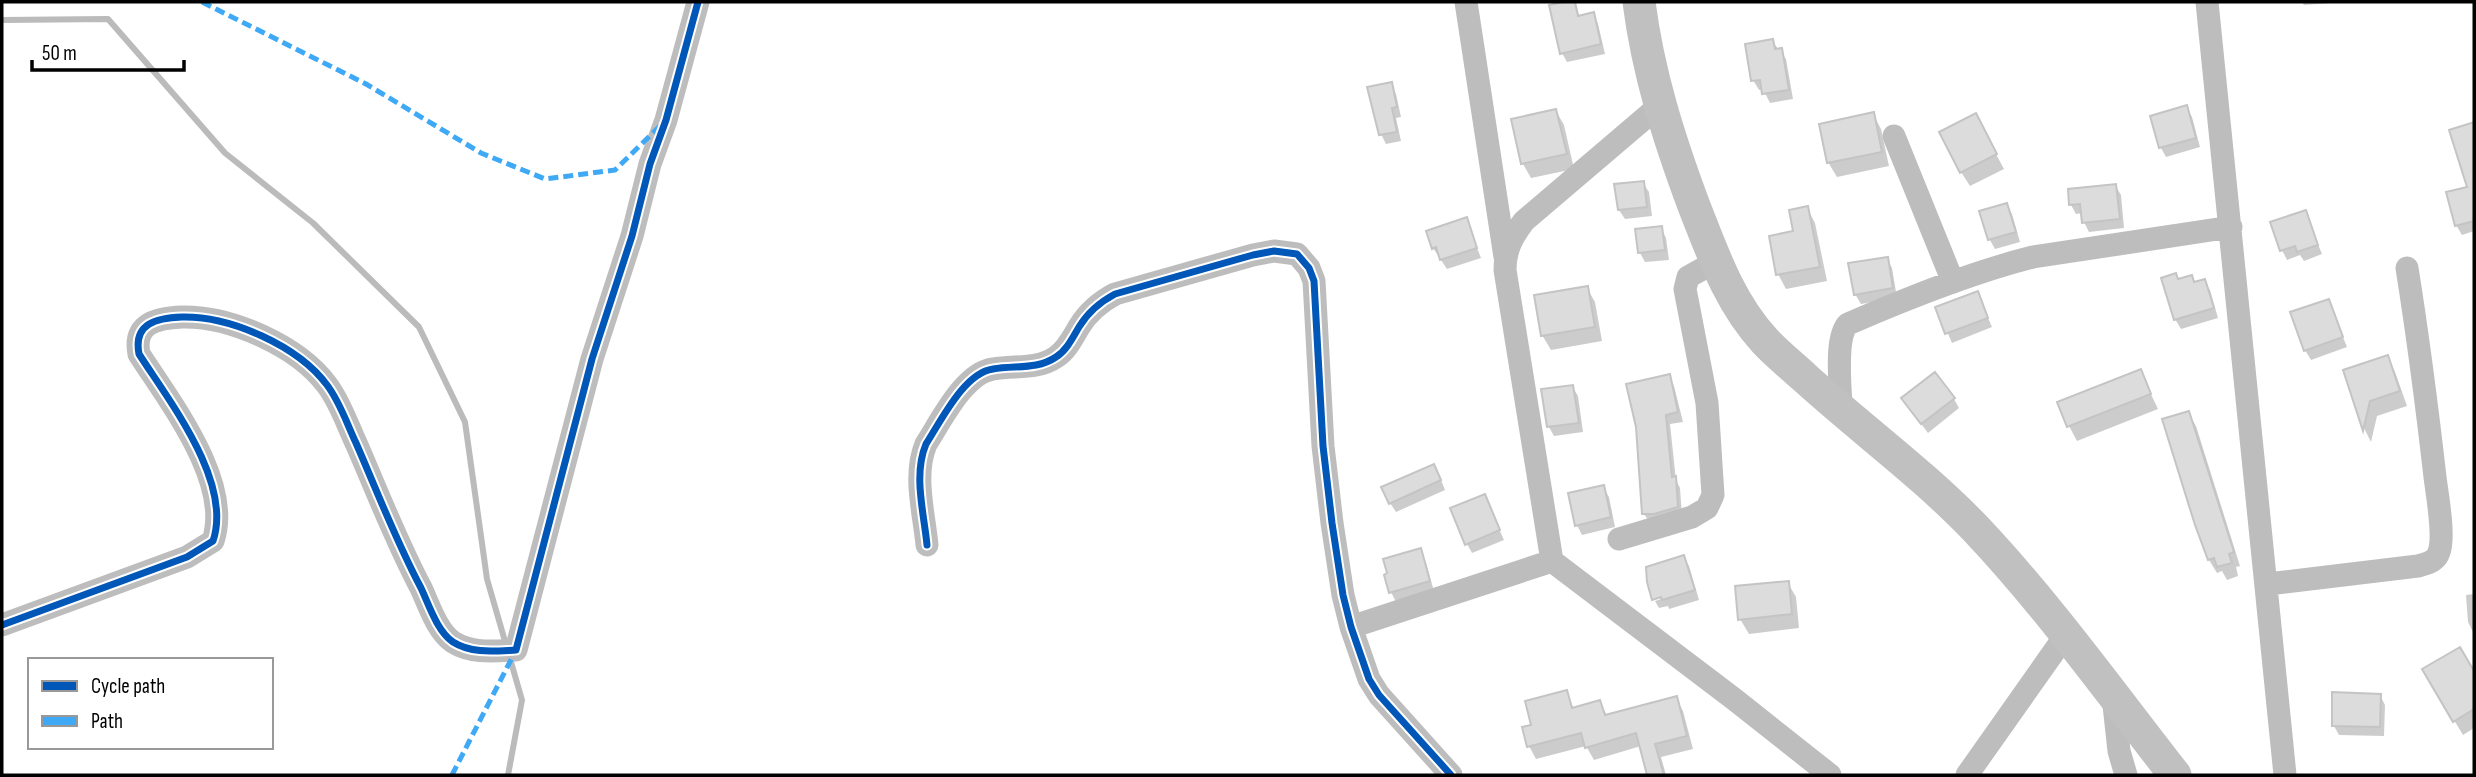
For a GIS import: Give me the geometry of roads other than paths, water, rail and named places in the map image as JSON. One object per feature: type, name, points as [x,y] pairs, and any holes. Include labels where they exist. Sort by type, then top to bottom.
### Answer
[{"type":"street","points":[[2,625],[187,557],[213,541],[216,523],[207,469],[197,444],[139,354],[137,342],[141,330],[148,325],[158,320],[183,317],[225,322],[251,331],[295,355],[314,370],[336,400],[415,578],[443,633],[452,642],[473,650],[516,649],[589,372],[632,236],[650,164],[666,120],[698,2]]},
{"type":"street","points":[[1466,2],[1505,270],[1552,561],[1830,775]]},
{"type":"street","points":[[1639,2],[1643,40],[1659,106],[1715,262],[1751,325],[1767,344],[1841,411],[1936,490],[1975,528],[2175,775]]},
{"type":"street","points":[[2207,2],[2268,584],[2285,775]]},
{"type":"street","points":[[1505,257],[1510,240],[1524,221],[1659,106]]},
{"type":"street","points":[[1894,136],[1953,282]]},
{"type":"street","points":[[1841,411],[1840,345],[1844,327],[1860,319],[1953,282],[2033,257],[2231,227]]},
{"type":"street","points":[[927,545],[919,474],[921,456],[926,444],[971,379],[992,369],[1042,365],[1055,358],[1062,353],[1096,305],[1115,294],[1253,255],[1287,251],[1297,254],[1304,261],[1314,281],[1323,446],[1333,535],[1350,627],[1369,679],[1379,695],[1451,775]]},
{"type":"street","points":[[1619,539],[1692,517],[1702,512],[1711,502],[1713,486],[1707,403],[1685,289],[1688,277],[1715,262]]},
{"type":"street","points":[[2268,584],[2418,566],[2435,560],[2438,555],[2441,548],[2439,505],[2422,362],[2407,268]]},
{"type":"street","points":[[1350,627],[1552,561]]},
{"type":"street","points":[[1967,775],[2065,636]]},
{"type":"street","points":[[2113,696],[2119,751],[2126,775]]},
{"type":"waterway","points":[[2,20],[108,19],[225,153],[313,223],[419,327],[465,422],[487,579],[522,700],[508,775]]}]
